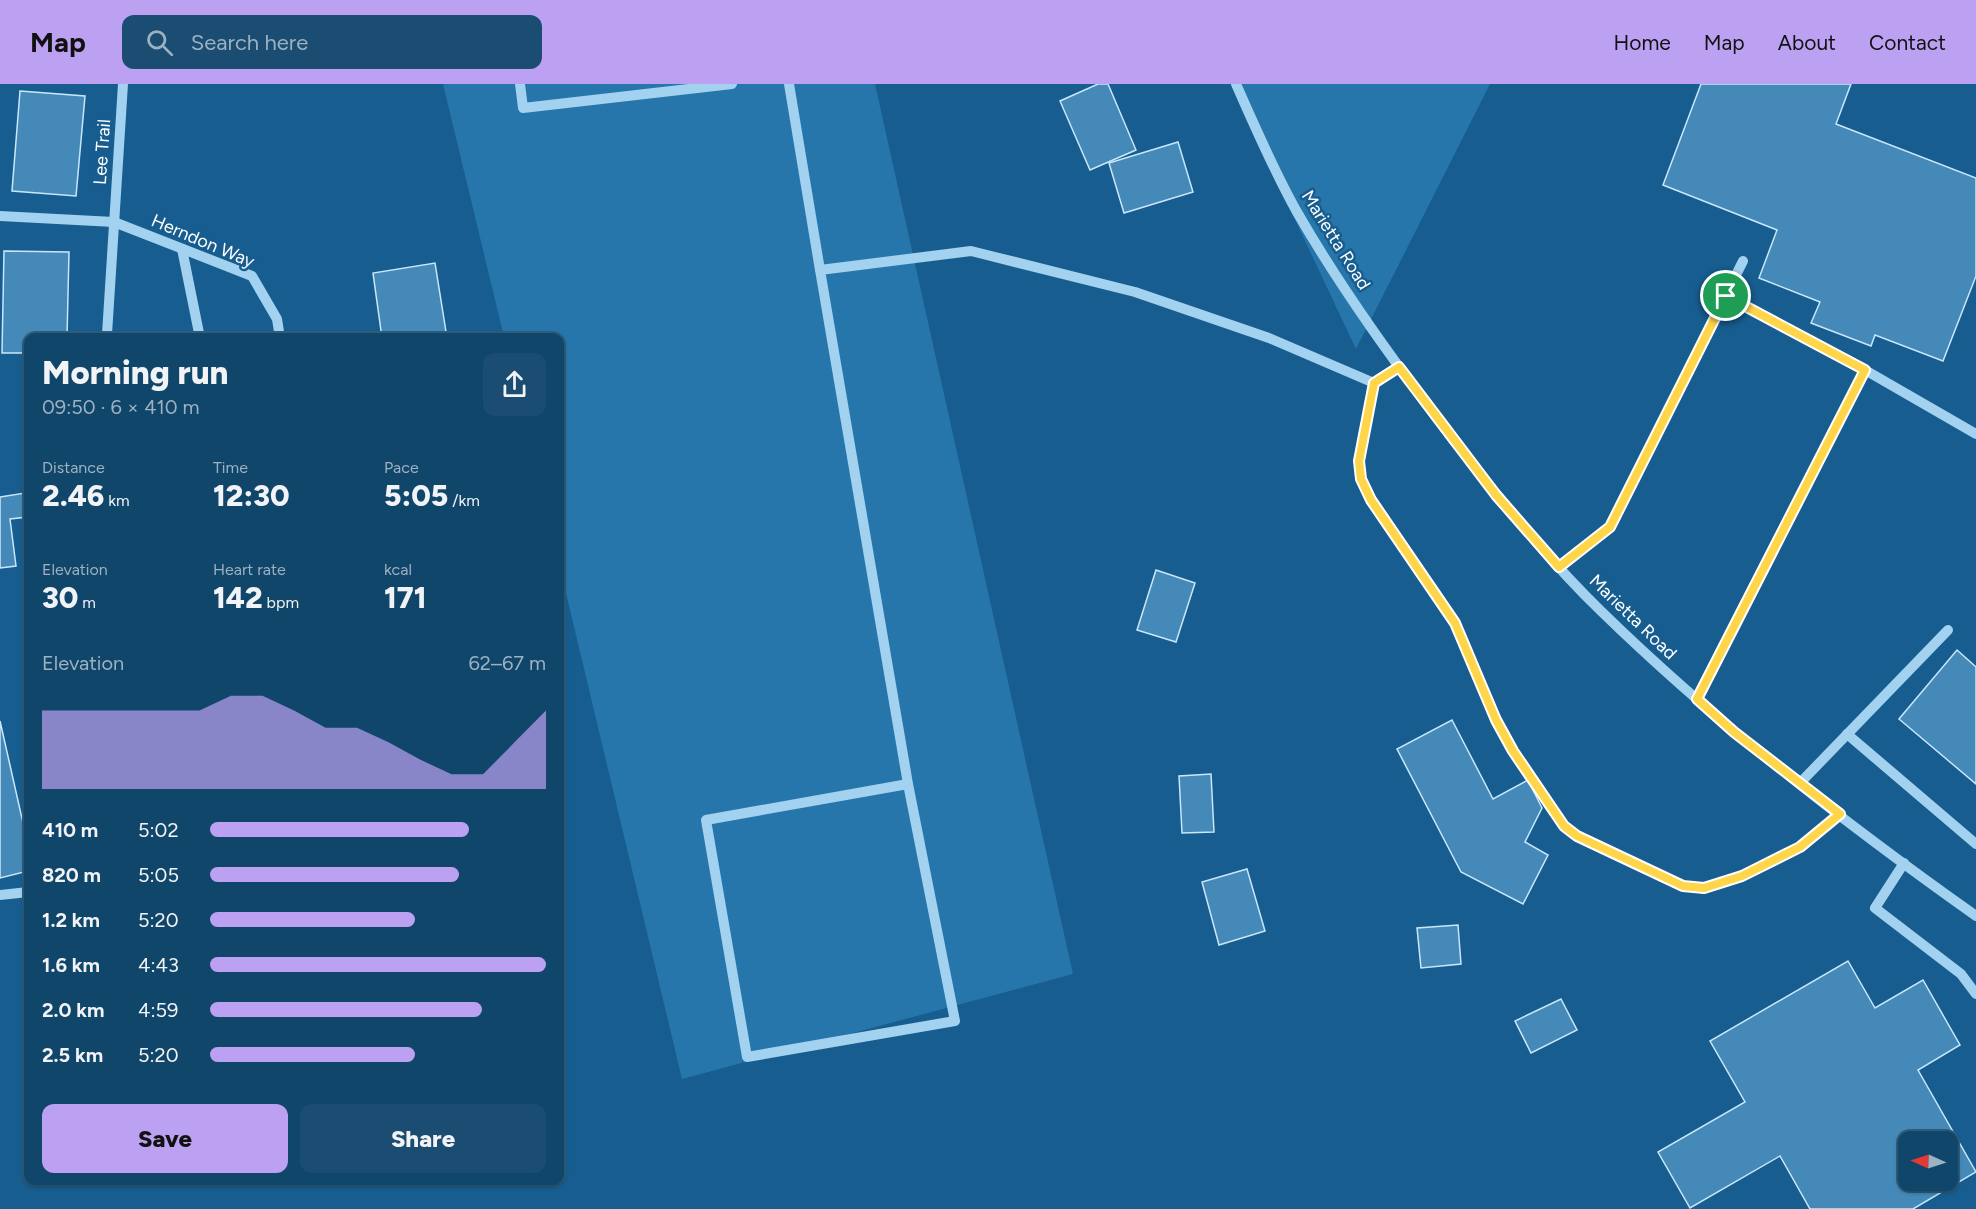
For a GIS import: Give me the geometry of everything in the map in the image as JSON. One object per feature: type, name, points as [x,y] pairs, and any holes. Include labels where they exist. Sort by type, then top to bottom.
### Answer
[{"type":"street","name":"Lee Trail","points":[[107,333],[123,84]]},
{"type":"street","points":[[520,84],[524,108],[663,88],[732,84]]},
{"type":"street","points":[[789,84],[908,783],[955,1021],[747,1057],[706,820],[908,783]]},
{"type":"street","name":"Marietta Road","points":[[1236,84],[1297,211],[1399,367],[1496,495],[1559,567],[1601,611],[1734,732],[1976,916]]},
{"type":"street","points":[[0,216],[114,222]]},
{"type":"street","name":"Herndon Way","points":[[114,222],[252,276],[277,319],[279,333]]},
{"type":"street","points":[[182,249],[199,333]]},
{"type":"street","points":[[820,270],[970,251],[1135,292],[1269,338],[1374,383]]},
{"type":"street","points":[[1559,567],[1610,527],[1743,261]]},
{"type":"street","points":[[1726,296],[1865,370],[1976,434]]},
{"type":"street","points":[[1399,367],[1374,383],[1360,444],[1361,479],[1371,500],[1455,623],[1496,720],[1564,826],[1577,836],[1683,886],[1704,888],[1742,876],[1800,847],[1840,814]]},
{"type":"street","points":[[1697,699],[1865,370]]},
{"type":"street","points":[[1800,783],[1948,630]]},
{"type":"street","points":[[1847,734],[1976,844]]},
{"type":"street","points":[[1904,863],[1875,908],[1961,974],[1976,994]]},
{"type":"street","points":[[0,895],[24,892]]},
{"type":"shaded area","points":[[443,84],[875,84],[1073,974],[682,1079],[564,585],[564,333],[503,333]]},
{"type":"shaded area","points":[[1231,84],[1490,84],[1356,349]]},
{"type":"building","points":[[1098,84],[1108,84],[1136,150],[1090,170],[1060,101]]},
{"type":"building","points":[[1701,84],[1851,84],[1836,124],[1976,178],[1976,276],[1943,361],[1875,335],[1871,346],[1811,323],[1820,302],[1759,278],[1777,230],[1663,185]]},
{"type":"building","points":[[20,91],[85,96],[76,196],[12,191]]},
{"type":"building","points":[[1178,142],[1193,192],[1124,213],[1109,163]]},
{"type":"building","points":[[4,251],[69,252],[67,333],[24,333],[24,353],[2,353]]},
{"type":"building","points":[[435,263],[446,333],[381,333],[373,273]]},
{"type":"building","points":[[24,493],[24,517],[10,519],[16,566],[0,568],[0,497]]},
{"type":"building","points":[[1156,570],[1195,583],[1176,642],[1137,630]]},
{"type":"building","points":[[1957,650],[1976,667],[1976,784],[1899,719]]},
{"type":"building","points":[[1452,720],[1493,799],[1528,780],[1542,808],[1525,842],[1548,855],[1523,904],[1461,872],[1397,749]]},
{"type":"building","points":[[0,721],[24,827],[24,872],[0,878]]},
{"type":"building","points":[[1211,774],[1214,832],[1182,833],[1179,776]]},
{"type":"building","points":[[1247,869],[1265,931],[1219,945],[1202,882]]},
{"type":"building","points":[[1458,925],[1461,964],[1421,968],[1417,928]]},
{"type":"building","points":[[1848,961],[1875,1008],[1923,980],[1960,1045],[1918,1070],[1953,1131],[1898,1131],[1898,1191],[1944,1191],[1913,1209],[1810,1209],[1780,1156],[1690,1208],[1658,1152],[1745,1102],[1710,1041]]},
{"type":"building","points":[[1561,999],[1577,1030],[1531,1053],[1515,1021]]},
{"type":"building","points":[[1958,1140],[1976,1172],[1958,1183]]},
{"type":"route","points":[[1726,296],[1865,370],[1697,699],[1734,732],[1840,814],[1800,847],[1742,876],[1704,888],[1683,886],[1651,872],[1577,836],[1564,826],[1513,751],[1496,720],[1455,623],[1371,500],[1361,479],[1359,461],[1360,444],[1374,383],[1399,367],[1496,495],[1559,567],[1610,527],[1726,296]]}]
